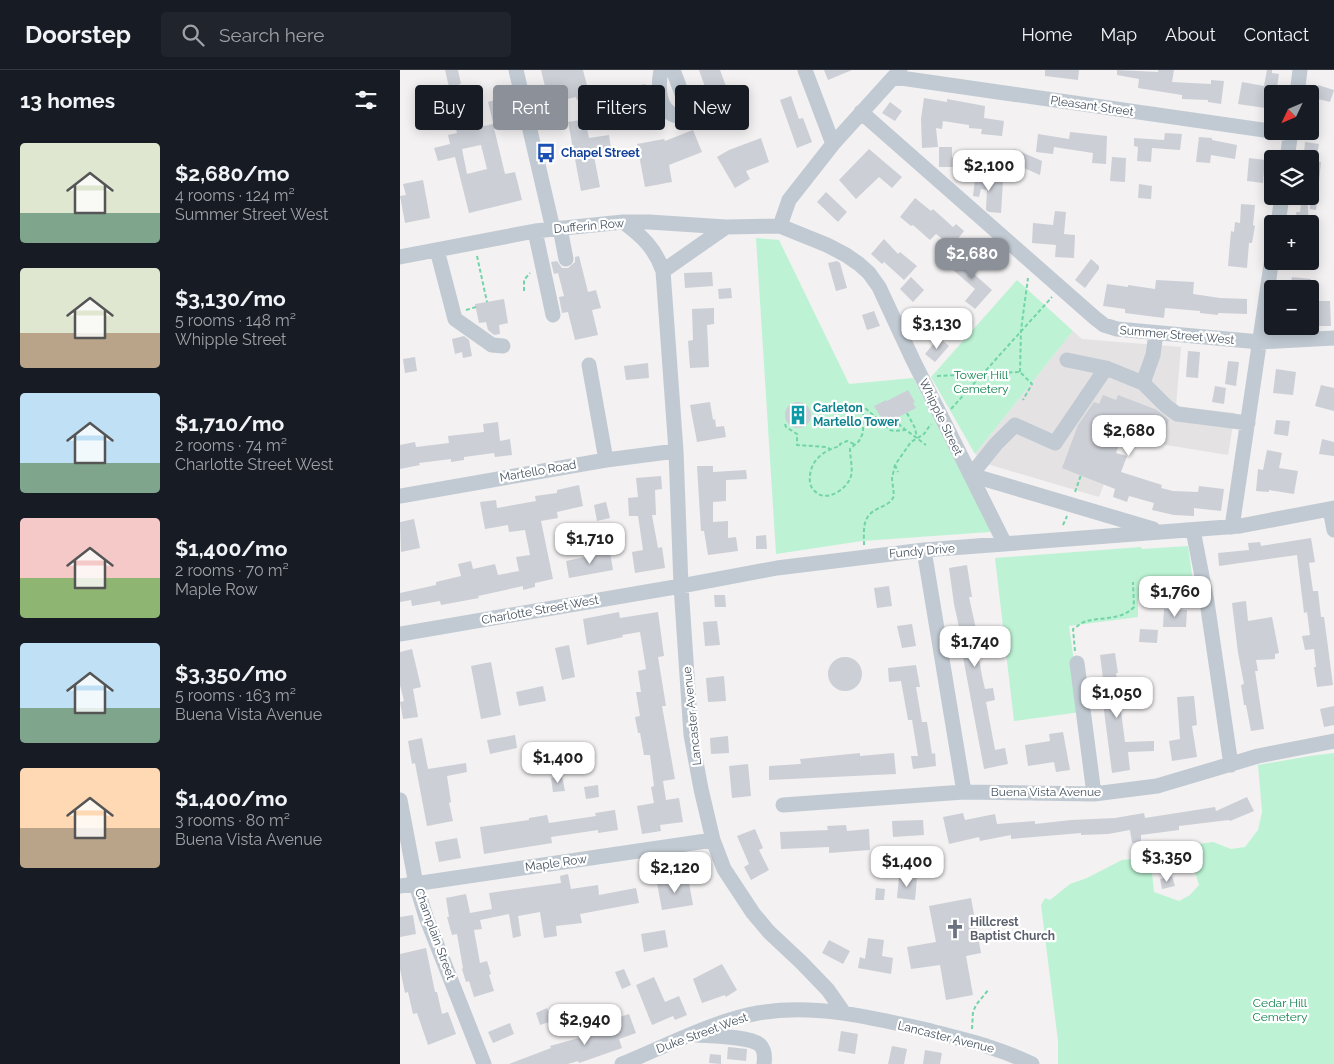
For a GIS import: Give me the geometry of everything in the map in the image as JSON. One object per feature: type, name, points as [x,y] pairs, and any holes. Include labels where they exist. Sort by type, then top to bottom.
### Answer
[{"type":"street","points":[[516,70],[556,229],[566,259]]},
{"type":"street","points":[[661,70],[660,88],[662,103],[668,112],[677,116],[686,112],[687,107],[673,70]]},
{"type":"street","points":[[805,70],[833,144]]},
{"type":"street","points":[[1298,85],[1300,70]]},
{"type":"street","points":[[780,226],[789,200],[833,144],[897,74]]},
{"type":"street","name":"Pleasant Street","points":[[897,74],[1264,129]]},
{"type":"street","name":"Summer Street West","points":[[861,112],[1060,288],[1095,318],[1112,329],[1260,342],[1334,338]]},
{"type":"street","name":"Dufferin Row","points":[[400,257],[535,231],[623,222],[726,227],[780,226]]},
{"type":"street","name":"Lancaster Avenue","points":[[623,222],[642,237],[652,248],[663,271],[676,451],[681,586],[691,735],[713,840],[724,869],[753,913],[769,932],[828,990],[844,1013],[970,1041],[1004,1052],[1032,1064]]},
{"type":"street","name":"Whipple Street","points":[[780,226],[846,254],[869,273],[879,287],[1005,544]]},
{"type":"street","points":[[663,271],[726,227]]},
{"type":"street","points":[[535,231],[553,316]]},
{"type":"street","points":[[437,250],[455,319],[492,345],[503,346]]},
{"type":"street","points":[[1232,527],[1270,270]]},
{"type":"street","points":[[1142,383],[1153,355],[1156,333]]},
{"type":"street","points":[[1067,360],[1106,368],[1142,383],[1166,406],[1178,414],[1248,423]]},
{"type":"street","points":[[589,365],[606,460]]},
{"type":"street","points":[[971,475],[996,444],[1015,425],[1055,443],[1106,368]]},
{"type":"street","name":"Martello Road","points":[[400,496],[606,460],[676,451]]},
{"type":"street","name":"Fundy Drive","points":[[971,475],[1165,532]]},
{"type":"street","points":[[1332,509],[1334,530]]},
{"type":"street","name":"Fundy Drive","points":[[681,586],[777,568],[864,557],[924,550],[1232,527],[1332,509]]},
{"type":"street","points":[[1193,530],[1207,602],[1231,765]]},
{"type":"street","points":[[924,550],[964,792]]},
{"type":"street","name":"Charlotte Street West","points":[[400,634],[681,586]]},
{"type":"street","points":[[1077,663],[1094,794]]},
{"type":"street","name":"Buena Vista Avenue","points":[[783,805],[964,792],[1094,794],[1157,786],[1258,756],[1334,741]]},
{"type":"street","name":"Champlain Street","points":[[400,800],[416,884],[426,916],[484,1064]]},
{"type":"street","name":"Maple Row","points":[[400,886],[713,840]]},
{"type":"street","name":"Duke Street West","points":[[622,1064],[693,1034],[743,1016],[772,1012],[820,1010],[844,1013]]},
{"type":"street","points":[[693,1034],[751,1040],[759,1044],[764,1050],[764,1064]]},
{"type":"path","points":[[474,243],[487,302]]},
{"type":"path","points":[[1023,400],[1032,384],[1020,372],[1021,330],[1030,262]]},
{"type":"path","points":[[524,291],[524,280],[528,274],[533,270],[543,268]]},
{"type":"path","points":[[864,557],[866,521],[873,511],[892,500],[894,493],[892,478],[895,465],[911,442],[930,427],[940,413],[981,374],[1060,288]]},
{"type":"path","points":[[922,377],[1020,372]]},
{"type":"path","points":[[854,444],[848,442],[830,449],[815,460],[810,469],[809,480],[814,491],[821,496],[829,496],[836,493],[850,479],[852,469],[850,449],[859,441],[863,433],[864,407],[892,431],[906,430]]},
{"type":"path","points":[[907,413],[915,428],[917,438]]},
{"type":"path","points":[[893,420],[926,445]]},
{"type":"path","points":[[785,424],[786,428],[797,434],[797,445],[826,446],[830,449]]},
{"type":"path","points":[[895,465],[898,472]]},
{"type":"path","points":[[1077,663],[1073,629],[1086,621],[1128,613],[1134,607],[1133,582]]},
{"type":"path","points":[[970,1041],[973,1012],[976,1005],[989,989]]},
{"type":"shaded area","points":[[1073,331],[1082,339],[1181,347],[1176,406],[1235,413],[1228,455],[1121,439],[1099,497],[987,464],[975,454]]},
{"type":"green space","points":[[756,238],[779,240],[849,384],[913,378],[989,521],[990,532],[862,541],[776,554]]},
{"type":"green space","name":"Tower Hill Cemetery","points":[[1017,280],[1073,331],[975,454],[931,377]]},
{"type":"green space","points":[[1188,546],[1195,596],[1138,599],[1138,617],[1069,626],[1081,712],[1014,721],[995,558],[1141,547],[1142,549]]},
{"type":"green space","name":"Cedar Hill Cemetery","points":[[1334,753],[1334,1064],[1058,1064],[1058,1041],[1041,905],[1045,898],[1050,900],[1070,884],[1087,878],[1122,860],[1133,859],[1144,860],[1152,873],[1154,892],[1179,901],[1190,895],[1199,885],[1189,853],[1198,844],[1213,842],[1231,849],[1245,847],[1258,830],[1262,812],[1258,765]]},
{"type":"building","points":[[445,70],[458,70],[461,84],[449,85]]},
{"type":"building","points":[[541,70],[583,70],[587,85],[578,85],[577,100],[576,97],[568,99],[568,85],[545,85]]},
{"type":"building","points":[[699,70],[720,70],[726,85],[704,85]]},
{"type":"building","points":[[824,70],[852,70],[828,80]]},
{"type":"building","points":[[1045,70],[1079,70],[1078,80],[1045,76]]},
{"type":"building","points":[[1117,70],[1158,72],[1158,70],[1174,70],[1172,82],[1211,84],[1211,80],[1224,81],[1221,104],[1208,102],[1208,100],[1182,99],[1182,95],[1138,88],[1139,79],[1117,75]]},
{"type":"building","points":[[1267,70],[1272,70],[1272,73],[1279,74],[1277,85],[1264,85]]},
{"type":"building","points":[[1242,82],[1264,86],[1264,108],[1238,104]]},
{"type":"building","points":[[1319,85],[1334,90],[1330,102],[1319,99]]},
{"type":"building","points":[[791,96],[799,119],[803,118],[812,142],[797,148],[780,100]]},
{"type":"building","points":[[924,98],[947,102],[947,99],[985,106],[984,118],[1004,121],[1002,136],[981,134],[982,129],[969,128],[969,125],[943,121],[942,129],[936,128],[938,147],[922,148],[921,119]]},
{"type":"building","points":[[493,101],[493,122],[488,102]]},
{"type":"building","points":[[890,102],[902,111],[895,121],[882,113]]},
{"type":"building","points":[[578,120],[578,130],[587,130],[589,138],[609,135],[611,148],[593,151],[600,187],[581,191],[568,122]]},
{"type":"building","points":[[493,124],[505,174],[515,172],[522,200],[469,213],[455,157],[438,161],[434,148],[450,144],[448,135],[457,133],[456,130],[483,130],[483,126]],"holes":[[[481,145],[487,169],[467,174],[462,149]]]},
{"type":"building","points":[[693,130],[702,152],[669,165],[672,182],[645,187],[637,144],[664,139],[665,141]]},
{"type":"building","points":[[1070,132],[1107,136],[1106,164],[1092,163],[1093,153],[1054,147],[1053,154],[1036,152],[1038,134],[1069,139]]},
{"type":"building","points":[[1165,133],[1182,134],[1180,150],[1152,148],[1151,162],[1137,161],[1138,147],[1134,146],[1134,138],[1164,140]]},
{"type":"building","points":[[1199,137],[1212,138],[1212,140],[1237,145],[1235,159],[1211,155],[1210,163],[1196,162]]},
{"type":"building","points":[[761,138],[769,162],[746,171],[750,179],[735,188],[717,157],[729,150]]},
{"type":"building","points":[[1305,142],[1319,144],[1318,150],[1304,150]]},
{"type":"building","points":[[939,147],[952,147],[952,158],[963,157],[963,167],[939,167]]},
{"type":"building","points":[[869,149],[902,177],[892,188],[879,177],[856,199],[839,180]]},
{"type":"building","points":[[1014,149],[1042,161],[1040,175],[1008,161]]},
{"type":"building","points":[[1112,157],[1126,158],[1125,182],[1110,181]]},
{"type":"building","points":[[1249,158],[1264,160],[1263,183],[1247,181]]},
{"type":"building","points":[[1319,162],[1321,162],[1319,181]]},
{"type":"building","points":[[976,170],[985,172],[983,179],[1003,181],[1001,213],[986,210],[987,190],[981,189],[979,197],[973,196]]},
{"type":"building","points":[[423,180],[430,218],[405,223],[400,196],[406,195],[403,184]]},
{"type":"building","points":[[1139,184],[1152,186],[1151,199],[1138,198]]},
{"type":"building","points":[[826,192],[847,212],[838,222],[817,202]]},
{"type":"building","points":[[915,198],[931,211],[933,209],[953,227],[956,224],[964,231],[952,246],[936,234],[930,240],[913,225],[911,226],[900,217]]},
{"type":"building","points":[[1241,204],[1255,205],[1253,225],[1255,226],[1252,243],[1249,243],[1247,268],[1228,266],[1231,231],[1234,232],[1235,222],[1240,223]]},
{"type":"building","points":[[1301,205],[1308,205],[1308,215],[1296,215],[1296,212],[1300,212]]},
{"type":"building","points":[[1310,205],[1317,205],[1316,210],[1310,209]]},
{"type":"building","points":[[1055,211],[1066,212],[1064,234],[1075,235],[1074,258],[1055,257],[1056,245],[1032,243],[1033,223],[1053,225]]},
{"type":"building","points":[[884,239],[898,254],[900,252],[917,266],[904,280],[884,262],[882,264],[871,254]]},
{"type":"building","points":[[965,253],[980,266],[974,274],[992,290],[975,309],[965,301],[975,289],[952,269]]},
{"type":"building","points":[[579,256],[588,292],[596,290],[601,308],[592,310],[598,335],[575,340],[568,312],[562,313],[559,297],[564,296],[558,273],[554,274],[551,262],[557,261],[562,268],[568,268],[575,262],[575,257]]},
{"type":"building","points":[[1091,259],[1099,266],[1099,269],[1085,288],[1075,280]]},
{"type":"building","points":[[837,261],[840,263],[847,288],[836,291],[828,263]]},
{"type":"building","points":[[712,272],[713,286],[685,288],[684,273]]},
{"type":"building","points":[[911,277],[924,290],[913,302],[900,289]]},
{"type":"building","points":[[1292,277],[1311,279],[1311,280],[1291,280]]},
{"type":"building","points":[[1156,280],[1194,282],[1193,294],[1247,299],[1247,314],[1218,313],[1218,315],[1200,313],[1200,311],[1165,308],[1164,318],[1125,313],[1125,309],[1103,306],[1107,284],[1155,289]]},
{"type":"building","points":[[731,288],[732,298],[719,299],[718,289]]},
{"type":"building","points":[[504,299],[508,323],[499,325],[500,334],[494,335],[488,330],[486,322],[479,323],[475,304]]},
{"type":"building","points":[[1319,301],[1330,301],[1331,326],[1319,326]]},
{"type":"building","points":[[714,308],[714,324],[707,325],[709,367],[690,368],[688,341],[693,340],[692,309]]},
{"type":"building","points":[[924,308],[934,316],[923,330],[914,322]]},
{"type":"building","points":[[950,308],[959,317],[949,326],[941,317]]},
{"type":"building","points":[[874,311],[880,326],[867,330],[862,315]]},
{"type":"building","points":[[464,336],[469,340],[472,356],[463,358],[462,352],[455,354],[452,339]]},
{"type":"building","points":[[939,337],[949,346],[935,362],[925,354]]},
{"type":"building","points":[[1188,351],[1200,352],[1198,378],[1186,377]]},
{"type":"building","points":[[415,357],[417,371],[405,373],[403,359]]},
{"type":"building","points":[[1228,361],[1239,362],[1236,386],[1225,384]]},
{"type":"building","points":[[648,363],[649,378],[626,380],[624,366]]},
{"type":"building","points":[[1276,369],[1296,372],[1293,395],[1273,393]]},
{"type":"building","points":[[1321,385],[1334,388],[1334,411],[1315,406]]},
{"type":"building","points":[[1215,386],[1226,388],[1224,404],[1212,402]]},
{"type":"building","points":[[908,390],[915,402],[913,403],[916,408],[885,424],[874,406]]},
{"type":"building","points":[[1103,395],[1116,400],[1118,395],[1157,410],[1169,420],[1160,444],[1125,430],[1116,453],[1127,456],[1121,472],[1162,485],[1161,488],[1173,491],[1198,492],[1199,486],[1224,489],[1221,511],[1194,508],[1194,516],[1174,515],[1152,510],[1154,503],[1129,496],[1127,502],[1113,497],[1115,489],[1062,468],[1078,425],[1094,402],[1099,404]]},
{"type":"building","points":[[710,402],[716,427],[724,426],[726,437],[697,442],[690,405]]},
{"type":"building","name":"Carleton Martello Tower","points":[[798,402],[807,406],[811,415],[807,424],[798,428],[789,424],[785,415],[789,406]]},
{"type":"building","points":[[1276,420],[1290,421],[1288,436],[1274,434]]},
{"type":"building","points":[[498,422],[500,441],[510,439],[512,455],[495,457],[494,453],[464,457],[464,460],[451,462],[451,459],[419,463],[420,465],[400,469],[400,445],[415,442],[416,447],[449,443],[448,436],[484,432],[483,424]]},
{"type":"building","points":[[1322,439],[1334,442],[1334,456],[1319,454]]},
{"type":"building","points":[[1267,450],[1282,453],[1279,468],[1298,471],[1294,494],[1269,490],[1269,492],[1256,491],[1258,469],[1263,470]]},
{"type":"building","points":[[697,466],[713,466],[713,472],[746,470],[747,479],[726,480],[726,501],[713,502],[713,522],[728,521],[728,538],[736,537],[738,551],[708,555],[704,531],[701,531]]},
{"type":"building","points":[[661,476],[662,489],[655,490],[656,515],[652,515],[658,548],[662,547],[665,568],[635,573],[632,552],[643,550],[638,516],[629,516],[628,498],[638,497],[636,478]]},
{"type":"building","points":[[579,485],[583,506],[557,512],[558,518],[541,521],[553,579],[535,583],[535,587],[523,590],[523,586],[478,596],[479,598],[441,605],[440,601],[412,606],[411,600],[400,602],[400,593],[436,585],[436,582],[461,576],[458,564],[471,561],[473,569],[495,564],[498,575],[519,571],[516,557],[530,555],[525,530],[509,532],[508,525],[485,529],[480,502],[496,500],[497,508],[536,501],[535,496],[557,493],[557,490]]},
{"type":"building","points":[[606,502],[610,518],[597,521],[594,505]]},
{"type":"building","points":[[414,519],[420,548],[401,552],[400,522]]},
{"type":"building","points":[[766,535],[767,549],[756,549],[756,536]]},
{"type":"building","points":[[1311,538],[1315,562],[1309,563],[1313,591],[1318,591],[1321,617],[1324,617],[1333,685],[1317,687],[1314,649],[1305,650],[1302,636],[1310,635],[1307,612],[1304,613],[1297,555],[1219,566],[1218,553],[1249,550],[1248,543],[1260,542],[1261,546]]},
{"type":"building","points":[[610,552],[613,570],[569,578],[566,561]]},
{"type":"building","points":[[967,565],[972,597],[969,597],[976,629],[974,629],[982,676],[985,689],[993,688],[995,700],[986,702],[995,750],[1005,748],[1008,764],[984,769],[960,641],[962,641],[949,568]]},
{"type":"building","points":[[889,586],[892,606],[877,608],[874,588]]},
{"type":"building","points":[[714,595],[725,595],[726,607],[715,607]]},
{"type":"building","points":[[1246,601],[1248,621],[1272,617],[1279,653],[1275,654],[1275,659],[1256,660],[1258,671],[1255,671],[1264,729],[1251,731],[1241,685],[1244,684],[1232,603]]},
{"type":"building","points":[[1164,609],[1187,610],[1186,627],[1163,627]]},
{"type":"building","points":[[619,612],[620,618],[658,612],[664,656],[658,657],[666,706],[662,706],[675,779],[663,781],[666,800],[679,798],[683,822],[660,825],[661,831],[642,834],[637,806],[654,803],[651,787],[654,786],[650,755],[644,755],[635,717],[640,716],[636,692],[641,692],[638,671],[646,669],[640,632],[587,645],[583,619]]},
{"type":"building","points":[[717,621],[720,645],[705,646],[703,622]]},
{"type":"building","points":[[912,624],[916,646],[902,648],[897,626]]},
{"type":"building","points":[[1140,629],[1158,630],[1157,643],[1139,642]]},
{"type":"building","points":[[569,645],[575,677],[562,680],[555,648]]},
{"type":"building","points":[[412,649],[421,687],[413,689],[418,717],[403,719],[400,702],[404,701],[400,685],[400,652]]},
{"type":"building","points":[[1115,653],[1125,742],[1154,741],[1154,751],[1128,752],[1130,770],[1112,773],[1101,687],[1104,686],[1100,655]]},
{"type":"building","points":[[845,657],[857,662],[862,674],[857,686],[845,691],[833,686],[828,674],[833,662]]},
{"type":"building","points":[[491,662],[501,715],[481,719],[471,666]]},
{"type":"building","points":[[916,665],[920,687],[916,687],[922,722],[927,722],[932,754],[935,753],[936,766],[913,769],[911,756],[918,756],[912,720],[908,720],[901,681],[889,682],[888,668]]},
{"type":"building","points":[[724,676],[726,701],[708,702],[706,678]]},
{"type":"building","points":[[543,686],[546,701],[519,706],[516,692]]},
{"type":"building","points":[[1194,696],[1197,725],[1192,726],[1197,757],[1172,761],[1169,741],[1180,739],[1177,697]]},
{"type":"building","points":[[1334,706],[1334,725],[1324,727],[1320,709]]},
{"type":"building","points":[[1063,732],[1070,770],[1056,772],[1054,762],[1028,766],[1025,745],[1050,741],[1049,734]]},
{"type":"building","points":[[515,735],[517,748],[490,754],[487,740]]},
{"type":"building","points":[[728,736],[729,753],[711,754],[710,738]]},
{"type":"building","points":[[422,738],[428,769],[466,763],[467,772],[447,776],[451,802],[449,803],[453,821],[427,826],[415,763],[412,764],[408,741]]},
{"type":"building","points":[[860,753],[860,756],[894,753],[896,774],[769,780],[769,766],[801,764],[800,759]]},
{"type":"building","points":[[748,764],[751,796],[732,798],[729,766]]},
{"type":"building","points":[[562,776],[565,791],[553,792],[551,778]]},
{"type":"building","points":[[598,785],[599,797],[586,799],[584,787]]},
{"type":"building","points":[[1247,797],[1254,811],[1230,821],[1179,826],[1179,830],[1141,835],[1141,842],[1132,843],[1130,830],[1108,834],[1081,835],[1081,833],[1011,839],[1011,835],[980,841],[979,837],[949,844],[943,817],[963,813],[965,820],[995,814],[997,824],[1035,821],[1035,824],[1115,818],[1144,813],[1145,818],[1215,807],[1216,811]]},
{"type":"building","points":[[615,810],[618,830],[598,833],[598,830],[551,837],[552,843],[484,854],[480,827],[529,820],[529,818],[547,815],[549,823],[596,816],[595,813]]},
{"type":"building","points":[[923,820],[924,835],[893,837],[892,821]]},
{"type":"building","points":[[846,825],[847,831],[869,829],[870,850],[829,853],[829,847],[781,849],[780,832],[828,830],[827,826]]},
{"type":"building","points":[[755,829],[763,848],[759,850],[769,870],[751,880],[744,867],[749,864],[737,836]]},
{"type":"building","points":[[457,838],[461,858],[439,862],[435,842]]},
{"type":"building","points":[[568,874],[571,889],[598,885],[599,895],[636,888],[639,903],[580,914],[582,923],[556,926],[557,936],[544,938],[540,912],[518,916],[521,936],[513,938],[509,914],[480,920],[482,929],[474,930],[480,963],[487,961],[494,991],[474,997],[469,981],[466,982],[462,969],[457,934],[452,935],[450,928],[447,917],[449,917],[446,898],[466,894],[470,913],[492,909],[489,893],[561,883],[560,876]]},
{"type":"building","points":[[1172,876],[1175,886],[1162,889],[1160,879]]},
{"type":"building","points":[[688,877],[693,905],[662,910],[657,883]]},
{"type":"building","points":[[899,877],[917,878],[915,900],[897,898]]},
{"type":"building","points":[[876,888],[885,889],[884,900],[875,900]]},
{"type":"building","name":"Hillcrest Baptist Church","points":[[971,898],[981,953],[966,956],[973,995],[946,1000],[940,965],[911,969],[907,947],[936,942],[929,906]]},
{"type":"building","points":[[413,915],[416,934],[400,937],[400,917]]},
{"type":"building","points":[[665,930],[668,947],[644,952],[641,934]]},
{"type":"building","points":[[868,938],[884,940],[882,956],[893,958],[891,974],[858,968],[860,957],[865,959]]},
{"type":"building","points":[[829,940],[850,951],[843,964],[822,953]]},
{"type":"building","points":[[426,948],[435,992],[437,992],[442,1014],[448,1012],[456,1034],[428,1045],[417,1013],[413,1014],[408,992],[405,993],[400,969],[400,954]]},
{"type":"building","points":[[722,964],[737,990],[726,997],[725,995],[702,1003],[693,979]]},
{"type":"building","points":[[624,969],[631,985],[622,989],[615,972]]},
{"type":"building","points":[[654,977],[665,1002],[679,996],[687,1015],[675,1020],[673,1016],[652,1025],[636,985]]},
{"type":"building","points":[[547,1008],[552,1021],[540,1025],[536,1013]]},
{"type":"building","points":[[629,1014],[636,1033],[619,1039],[622,1048],[579,1063],[578,1061],[568,1064],[509,1064],[551,1048],[550,1046],[586,1036],[585,1034],[619,1023],[617,1018]]},
{"type":"building","points":[[510,1023],[514,1034],[493,1043],[488,1032]]},
{"type":"building","points":[[841,1031],[858,1034],[855,1054],[838,1051]]},
{"type":"building","points":[[892,1046],[907,1049],[904,1064],[888,1064]]},
{"type":"building","points":[[728,1047],[747,1049],[746,1061],[727,1059]]},
{"type":"building","points":[[925,1050],[942,1053],[940,1064],[923,1064]]},
{"type":"building","points":[[710,1054],[721,1055],[721,1064],[709,1063]]},
{"type":"place","name":"Chapel Street","points":[[546,153]]},
{"type":"place","name":"Carleton Martello Tower","points":[[798,415]]},
{"type":"place","name":"Hillcrest Baptist Church","points":[[955,929]]}]
